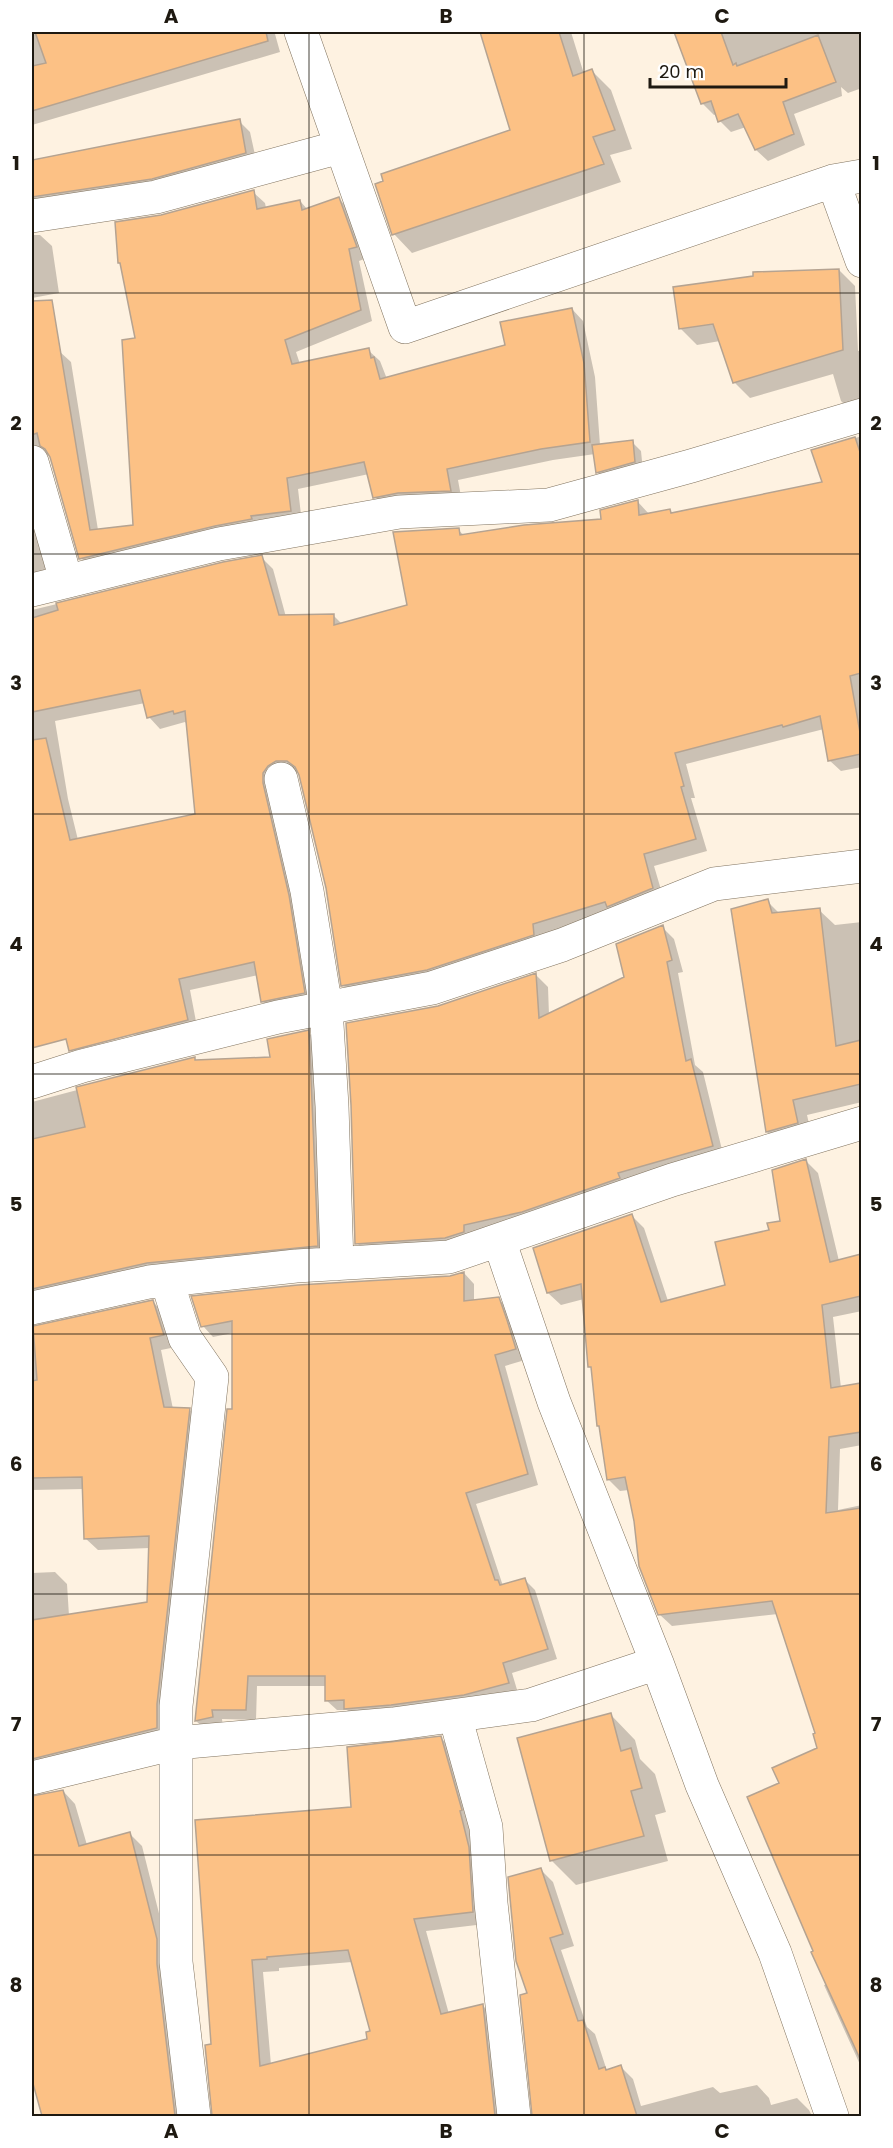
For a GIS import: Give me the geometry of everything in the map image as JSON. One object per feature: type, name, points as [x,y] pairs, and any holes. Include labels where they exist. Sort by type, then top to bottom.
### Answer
[{"type":"street","points":[[301,32],[405,327],[847,179],[861,261]]},
{"type":"street","points":[[32,216],[156,197],[340,147]]},
{"type":"street","points":[[32,590],[219,544],[399,512],[549,506],[861,415]]},
{"type":"street","points":[[32,462],[66,580]]},
{"type":"street","points":[[281,779],[307,891],[326,1008],[338,1264]]},
{"type":"street","points":[[32,1082],[93,1063],[278,1017],[432,988],[562,945],[714,884],[861,866]]},
{"type":"street","points":[[32,1308],[149,1282],[296,1266],[448,1257],[672,1180],[861,1124]]},
{"type":"street","points":[[499,1240],[554,1402],[657,1663],[702,1785],[775,1953],[832,2116]]},
{"type":"street","points":[[167,1281],[185,1338],[212,1377],[176,1706],[176,1962],[194,2116]]},
{"type":"street","points":[[32,1778],[176,1743],[393,1724],[531,1705],[657,1663]]},
{"type":"street","points":[[455,1716],[486,1827],[491,1903],[514,2116]]},
{"type":"building","points":[[35,32],[266,32],[268,41],[32,111],[32,66],[46,63]]},
{"type":"building","points":[[480,32],[559,32],[573,76],[592,69],[615,130],[593,137],[604,164],[392,235],[375,184],[383,181],[381,174],[510,130]]},
{"type":"building","points":[[674,32],[721,32],[733,65],[736,63],[737,66],[818,35],[836,82],[783,102],[794,134],[755,150],[738,114],[718,122],[711,101],[701,104]]},
{"type":"building","points":[[240,119],[246,153],[152,179],[32,197],[32,160]]},
{"type":"building","points":[[254,190],[257,209],[300,200],[302,210],[339,197],[357,247],[349,249],[361,310],[285,340],[292,364],[369,348],[380,379],[505,345],[500,322],[572,308],[584,363],[590,442],[541,449],[447,469],[451,491],[398,493],[373,498],[364,462],[287,478],[291,511],[251,516],[252,519],[79,559],[50,457],[40,446],[37,433],[32,435],[32,301],[52,300],[90,530],[133,525],[122,340],[135,338],[120,263],[118,263],[115,222],[161,215]]},
{"type":"building","points":[[839,269],[843,350],[733,383],[713,324],[679,329],[673,287],[753,276],[753,272]]},
{"type":"building","points":[[855,437],[861,455],[861,673],[850,676],[861,738],[861,754],[828,761],[820,716],[675,753],[684,786],[681,787],[696,839],[644,854],[653,888],[607,907],[605,902],[533,924],[534,935],[427,970],[341,986],[326,888],[299,775],[295,767],[287,761],[276,761],[263,773],[263,783],[289,895],[305,993],[261,1002],[254,962],[179,979],[188,1020],[69,1051],[66,1039],[32,1048],[32,740],[46,738],[70,840],[195,814],[185,711],[174,714],[173,711],[147,718],[140,690],[32,712],[32,618],[58,610],[56,603],[223,562],[262,555],[279,615],[334,614],[334,625],[407,605],[393,532],[459,528],[460,535],[524,525],[601,519],[600,510],[638,500],[639,515],[670,509],[671,513],[822,482],[811,450]]},
{"type":"building","points":[[633,440],[635,462],[596,473],[592,445]]},
{"type":"building","points":[[768,899],[772,913],[820,908],[836,1046],[861,1040],[861,1084],[793,1100],[798,1123],[766,1132],[731,909]]},
{"type":"building","points":[[663,925],[672,960],[667,962],[686,1061],[691,1059],[713,1146],[618,1173],[620,1178],[522,1212],[464,1225],[464,1232],[445,1238],[355,1244],[346,1023],[438,1006],[536,973],[539,1018],[624,977],[616,944]]},
{"type":"building","points":[[309,1030],[318,1246],[147,1263],[32,1289],[32,1139],[85,1127],[76,1087],[195,1057],[195,1060],[270,1057],[267,1039]]},
{"type":"building","points":[[806,1159],[830,1262],[861,1254],[861,1296],[822,1305],[831,1388],[861,1383],[861,1432],[829,1437],[826,1513],[861,1508],[861,2061],[811,1952],[813,1951],[747,1797],[779,1783],[772,1768],[817,1748],[813,1734],[815,1733],[772,1601],[658,1615],[639,1566],[634,1521],[625,1477],[607,1480],[599,1426],[597,1426],[591,1367],[588,1367],[581,1284],[547,1293],[533,1248],[632,1214],[661,1302],[725,1285],[715,1242],[769,1230],[767,1223],[780,1221],[772,1170]]},
{"type":"building","points":[[464,1272],[464,1301],[499,1297],[507,1320],[516,1349],[495,1355],[528,1474],[466,1493],[495,1580],[498,1580],[500,1585],[525,1578],[548,1649],[503,1663],[509,1683],[464,1695],[391,1705],[344,1709],[344,1700],[325,1701],[325,1676],[248,1676],[246,1710],[212,1710],[213,1717],[195,1721],[227,1409],[232,1409],[232,1321],[201,1327],[191,1296],[298,1285],[450,1276]]},
{"type":"building","points":[[153,1300],[164,1335],[150,1338],[164,1407],[190,1408],[157,1704],[157,1728],[32,1759],[32,1620],[147,1602],[149,1536],[84,1539],[82,1477],[32,1478],[32,1381],[37,1380],[33,1326]]},
{"type":"building","points":[[611,1713],[621,1751],[631,1748],[642,1788],[631,1791],[644,1836],[550,1861],[517,1738]]},
{"type":"building","points":[[441,1736],[462,1810],[460,1811],[469,1847],[473,1912],[414,1919],[441,2014],[483,2004],[495,2116],[212,2116],[205,2045],[211,2044],[195,1820],[351,1807],[347,1747]],"holes":[[[348,1950],[370,2031],[366,2032],[367,2039],[260,2066],[252,1960]]]},
{"type":"building","points":[[63,1790],[79,1846],[130,1832],[157,1939],[157,1964],[175,2116],[42,2116],[32,2080],[32,1796]]},
{"type":"building","points":[[541,1868],[563,1934],[550,1938],[578,2021],[583,2020],[599,2069],[605,2067],[606,2070],[621,2065],[637,2116],[532,2116],[520,1995],[527,1993],[516,1961],[508,1877]]}]
